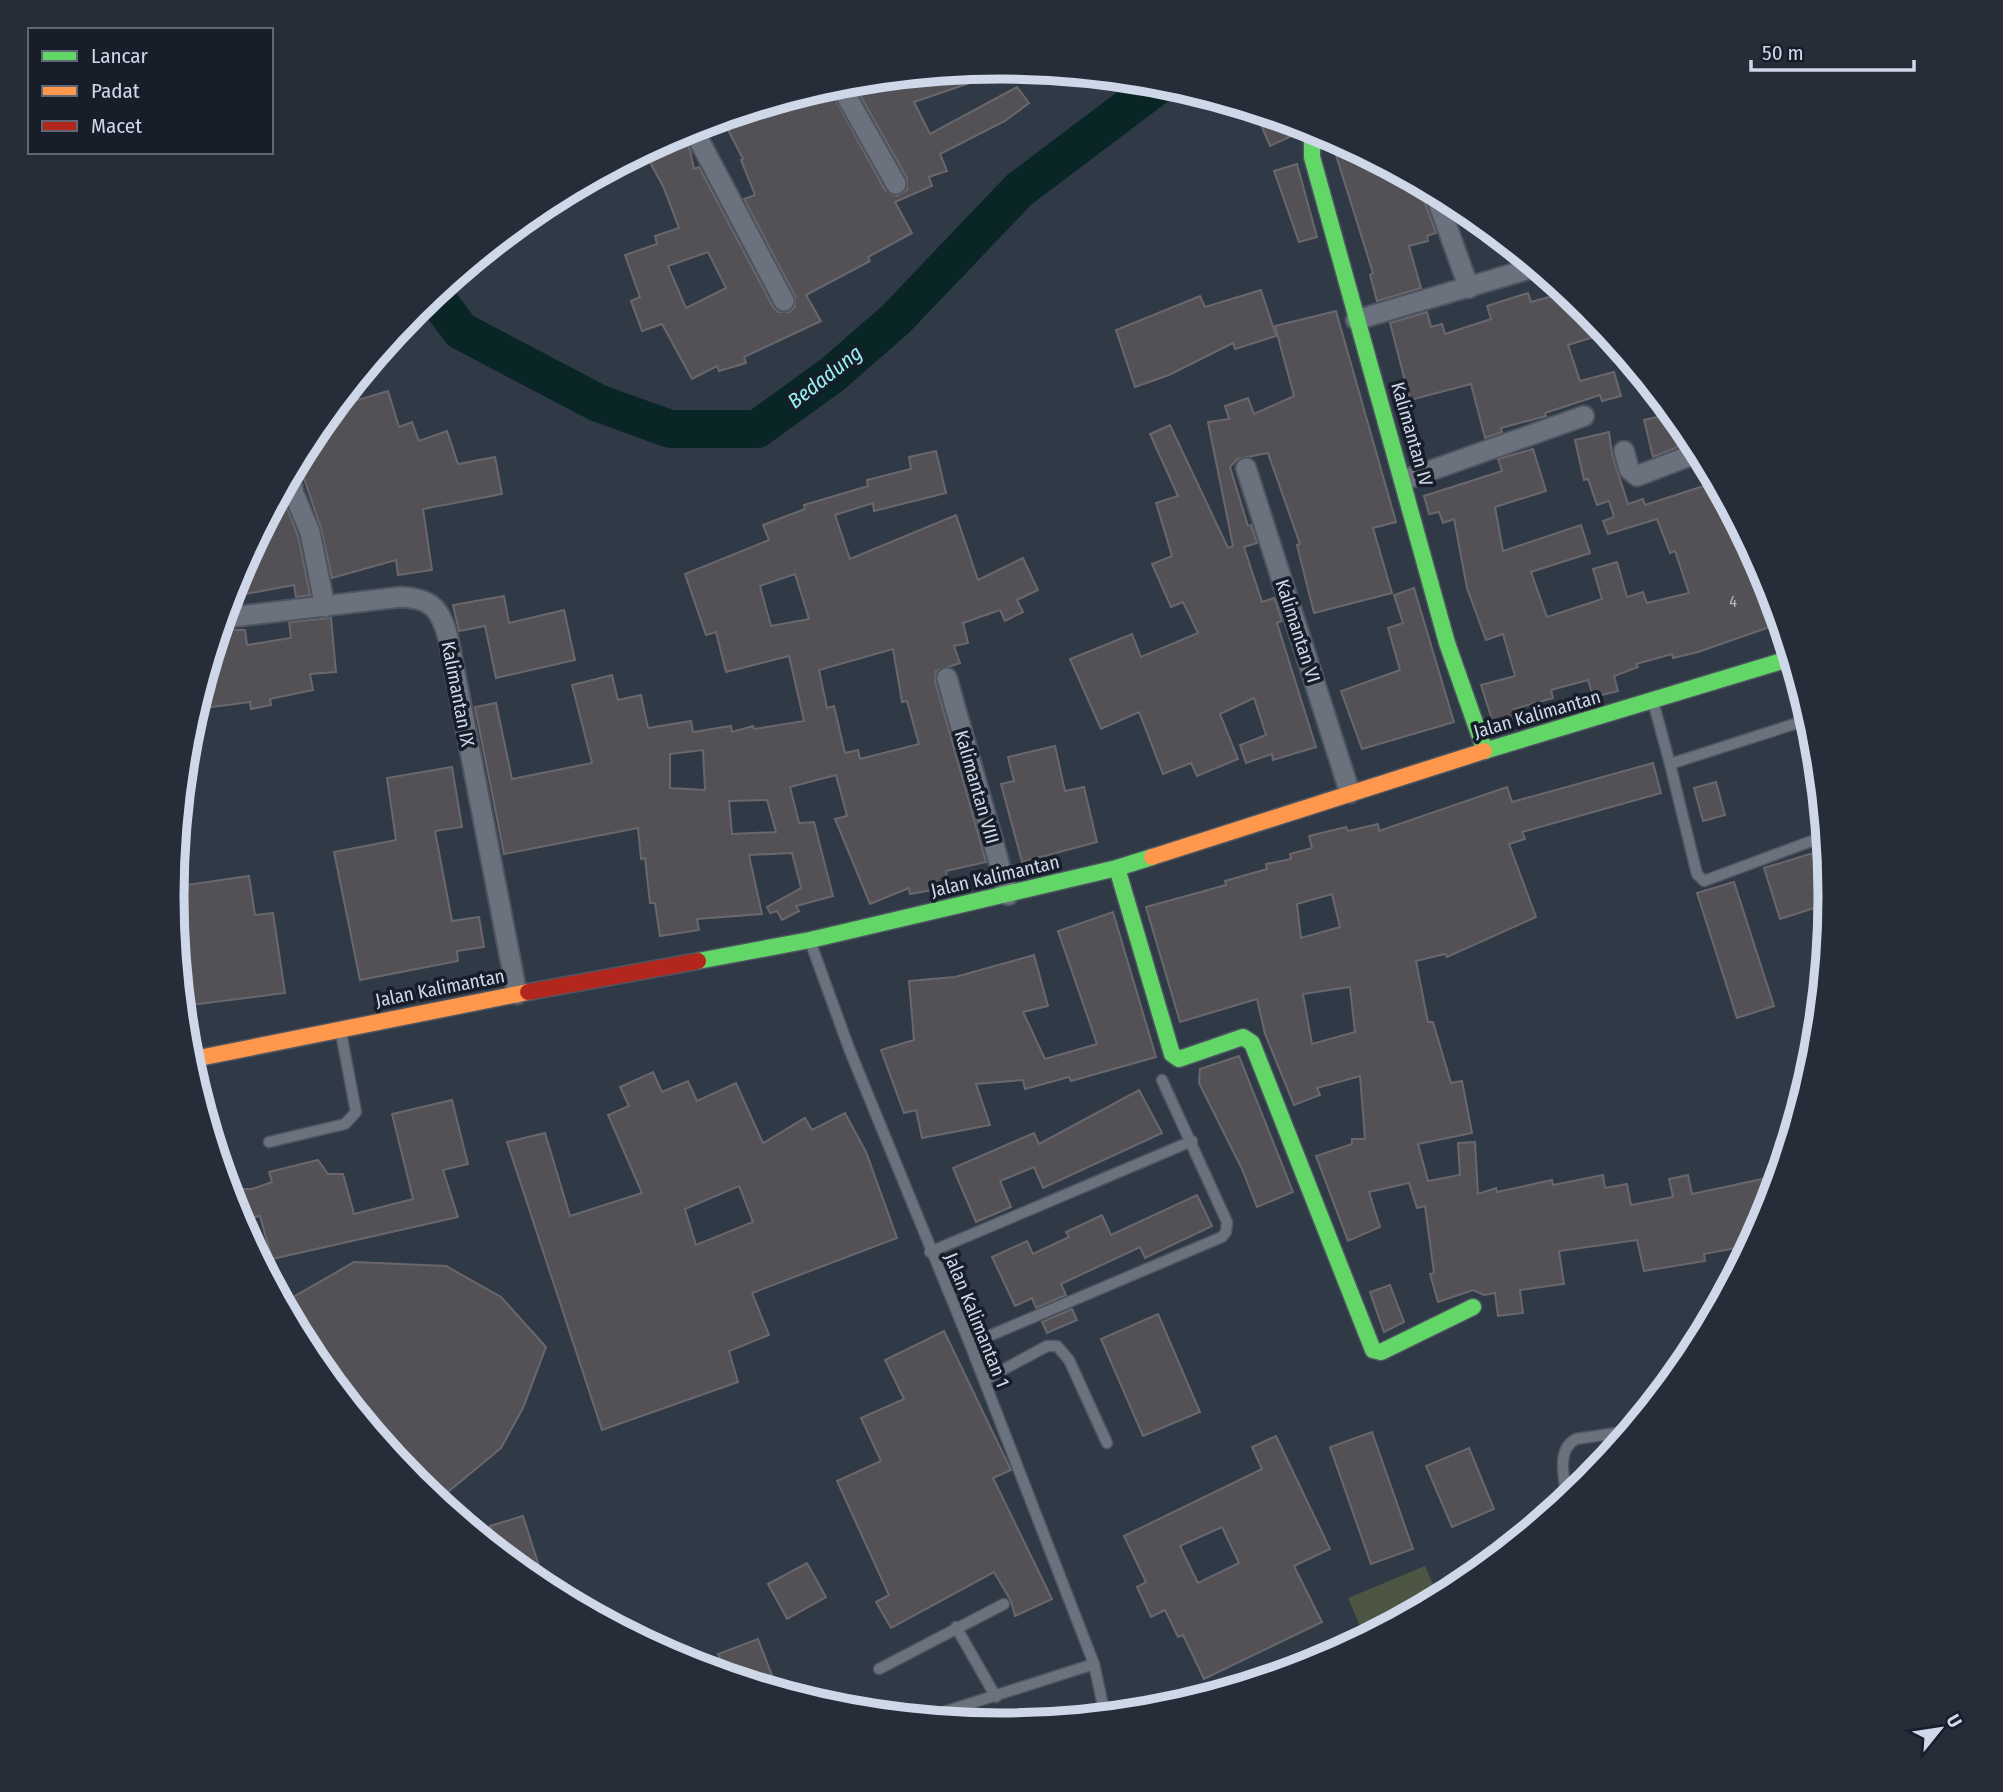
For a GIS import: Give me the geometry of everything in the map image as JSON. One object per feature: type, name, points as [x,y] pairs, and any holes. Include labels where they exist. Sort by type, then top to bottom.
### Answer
[{"type":"main road","name":"Kalimantan IV","points":[[1312,140],[1312,157],[1356,320],[1404,480],[1447,643],[1485,751]]},
{"type":"main road","name":"Jalan Kalimantan","points":[[201,1058],[517,994],[810,940],[1008,895],[1117,867],[1784,661]]},
{"type":"main road","points":[[1117,867],[1172,1054],[1179,1059],[1243,1037],[1252,1043],[1373,1350],[1381,1352],[1474,1307]]},
{"type":"street","points":[[845,94],[896,184]]},
{"type":"street","points":[[698,138],[784,301]]},
{"type":"street","points":[[1439,206],[1469,288]]},
{"type":"street","points":[[1356,320],[1526,270]]},
{"type":"street","points":[[1404,480],[1584,416]]},
{"type":"street","points":[[1624,451],[1629,469],[1636,476],[1690,457]]},
{"type":"street","name":"Kalimantan VI","points":[[1246,468],[1350,793]]},
{"type":"street","points":[[293,489],[310,532],[325,607]]},
{"type":"street","name":"Kalimantan IX","points":[[234,617],[400,597],[422,598],[429,603],[444,624],[517,994]]},
{"type":"street","name":"Kalimantan VIII","points":[[947,678],[1008,895]]},
{"type":"lane","points":[[1654,702],[1697,874],[1704,881],[1817,839]]},
{"type":"lane","points":[[1670,764],[1800,722]]},
{"type":"lane","name":"Jalan Kalimantan 1","points":[[810,940],[850,1051],[984,1380],[1094,1664],[1104,1707]]},
{"type":"lane","points":[[269,1142],[345,1124],[353,1119],[356,1112],[341,1029]]},
{"type":"lane","points":[[970,1345],[1222,1237],[1226,1232],[1227,1222],[1162,1080]]},
{"type":"lane","points":[[930,1252],[1192,1142]]},
{"type":"lane","points":[[984,1380],[1047,1346],[1057,1346],[1069,1360],[1108,1443]]},
{"type":"lane","points":[[1566,1486],[1563,1452],[1568,1443],[1576,1439],[1618,1433]]},
{"type":"lane","points":[[879,1669],[1004,1604]]},
{"type":"lane","points":[[956,1627],[996,1698]]},
{"type":"lane","points":[[947,1712],[1094,1664]]},
{"type":"green space","points":[[1425,1566],[1435,1589],[1361,1630],[1348,1598]]},
{"type":"building","points":[[980,79],[914,102],[930,134],[1017,87],[1029,103],[1005,121],[940,154],[947,171],[929,177],[932,186],[895,202],[912,233],[868,257],[870,261],[806,295],[821,321],[744,357],[746,363],[719,371],[717,366],[692,379],[662,324],[642,331],[631,301],[640,297],[625,255],[657,244],[655,236],[679,228],[663,186],[648,159],[686,142],[694,169],[699,167],[778,312],[789,312],[795,307],[795,296],[744,199],[755,195],[741,160],[743,159],[726,127],[834,96],[885,190],[897,196],[907,190],[907,178],[858,92],[948,80]],"holes":[[[708,252],[726,288],[686,308],[668,266]]]},
{"type":"building","points":[[1259,121],[1296,134],[1270,146]]},
{"type":"building","points":[[1335,152],[1363,163],[1422,195],[1436,233],[1427,236],[1428,241],[1409,246],[1421,288],[1377,301],[1370,275],[1373,273]]},
{"type":"building","points":[[1297,164],[1317,237],[1299,242],[1274,171]]},
{"type":"building","points":[[1261,290],[1276,336],[1235,349],[1233,343],[1169,375],[1135,387],[1116,330],[1200,296],[1205,307]]},
{"type":"building","points":[[1528,293],[1531,302],[1555,295],[1579,318],[1596,336],[1568,345],[1580,381],[1614,372],[1621,396],[1602,401],[1600,395],[1545,413],[1546,416],[1501,428],[1502,432],[1485,438],[1471,384],[1410,400],[1390,323],[1427,312],[1431,327],[1442,324],[1445,334],[1491,319],[1487,306]]},
{"type":"building","points":[[1336,311],[1396,522],[1373,528],[1392,593],[1314,613],[1297,545],[1300,544],[1268,453],[1237,459],[1230,467],[1248,526],[1251,525],[1257,543],[1244,547],[1262,602],[1274,598],[1277,605],[1282,621],[1277,623],[1316,747],[1273,760],[1272,754],[1246,763],[1240,745],[1266,735],[1254,698],[1220,714],[1238,759],[1197,776],[1191,763],[1163,774],[1139,712],[1101,729],[1070,659],[1132,634],[1141,657],[1198,633],[1183,602],[1171,607],[1152,564],[1172,556],[1156,503],[1178,496],[1150,434],[1170,425],[1228,548],[1233,546],[1208,422],[1229,419],[1225,406],[1248,398],[1254,414],[1294,396],[1275,326]]},
{"type":"building","points":[[388,391],[399,427],[412,422],[419,441],[447,431],[458,464],[495,457],[502,494],[423,509],[432,570],[398,575],[396,560],[332,578],[321,528],[302,474],[350,402]]},
{"type":"building","points":[[1662,416],[1683,445],[1653,457],[1644,420]]},
{"type":"building","points":[[1609,432],[1612,454],[1628,504],[1643,499],[1645,505],[1708,485],[1757,583],[1772,626],[1698,652],[1673,658],[1672,654],[1636,664],[1638,667],[1614,676],[1618,691],[1593,697],[1588,680],[1551,690],[1553,698],[1514,709],[1517,719],[1494,726],[1481,685],[1515,676],[1503,634],[1486,640],[1467,588],[1454,519],[1443,523],[1439,512],[1429,514],[1424,496],[1502,471],[1498,459],[1533,449],[1546,491],[1495,507],[1503,551],[1581,525],[1590,553],[1531,572],[1547,617],[1602,599],[1593,569],[1617,562],[1627,597],[1643,592],[1647,603],[1689,593],[1675,551],[1670,553],[1657,519],[1608,534],[1603,521],[1614,517],[1609,501],[1597,505],[1588,479],[1584,480],[1575,440]]},
{"type":"building","points":[[936,451],[946,493],[874,511],[873,503],[835,515],[850,559],[956,515],[978,580],[1023,558],[1038,590],[1017,600],[1023,612],[1005,621],[1000,610],[963,623],[968,643],[954,646],[960,663],[936,671],[935,681],[986,862],[946,871],[949,887],[910,894],[909,888],[870,904],[835,819],[847,816],[836,775],[790,787],[799,823],[814,822],[833,896],[796,906],[799,911],[782,920],[777,911],[770,913],[767,907],[801,888],[792,853],[749,855],[762,914],[697,919],[699,930],[660,936],[655,903],[650,903],[645,858],[641,859],[638,828],[504,854],[475,707],[496,703],[512,779],[592,763],[572,685],[612,675],[618,700],[641,695],[648,728],[691,721],[693,732],[731,726],[732,732],[753,726],[754,729],[804,721],[789,656],[726,672],[716,632],[706,635],[685,574],[769,540],[763,525],[805,509],[804,505],[868,486],[867,480],[911,469],[909,457]],"holes":[[[795,574],[809,619],[771,626],[760,586]],[[893,649],[902,702],[907,701],[919,744],[860,759],[858,750],[845,753],[834,706],[827,708],[819,670]],[[703,750],[705,790],[670,788],[670,754]],[[767,800],[776,832],[732,834],[729,801]]]},
{"type":"building","points":[[285,504],[298,536],[310,595],[296,597],[294,585],[242,595]]},
{"type":"building","points":[[1414,588],[1454,722],[1362,749],[1341,691],[1400,670],[1388,628],[1403,623],[1394,595]]},
{"type":"building","points":[[504,596],[509,623],[564,610],[575,660],[496,678],[485,626],[459,631],[453,605]]},
{"type":"building","points":[[331,618],[336,672],[310,674],[313,690],[270,699],[271,705],[251,709],[250,702],[207,708],[229,630],[245,630],[247,645],[291,638],[289,622]]},
{"type":"building","points":[[1055,746],[1065,791],[1084,787],[1097,842],[1022,862],[1001,784],[1014,781],[1008,757]]},
{"type":"building","points":[[1653,763],[1661,793],[1522,832],[1525,839],[1509,844],[1536,917],[1447,957],[1445,954],[1416,961],[1428,1022],[1433,1022],[1451,1083],[1462,1081],[1472,1133],[1418,1144],[1428,1181],[1460,1175],[1458,1143],[1475,1142],[1478,1194],[1496,1188],[1497,1192],[1552,1180],[1553,1185],[1603,1175],[1605,1188],[1627,1184],[1631,1205],[1673,1197],[1669,1179],[1688,1175],[1692,1194],[1767,1178],[1767,1180],[1739,1247],[1704,1254],[1705,1261],[1644,1271],[1637,1240],[1559,1251],[1564,1284],[1520,1290],[1523,1313],[1498,1316],[1495,1293],[1484,1295],[1473,1290],[1438,1302],[1430,1274],[1434,1273],[1425,1206],[1417,1208],[1409,1183],[1369,1192],[1380,1227],[1348,1241],[1316,1156],[1352,1144],[1352,1139],[1365,1139],[1360,1076],[1317,1088],[1320,1095],[1294,1105],[1265,1034],[1257,999],[1180,1022],[1146,907],[1226,885],[1225,881],[1267,869],[1266,864],[1291,859],[1290,854],[1312,848],[1309,836],[1346,827],[1348,831],[1378,824],[1379,831],[1507,787],[1512,802]],"holes":[[[1332,894],[1340,927],[1301,938],[1297,904]],[[1350,987],[1355,1032],[1312,1044],[1303,994]]]},
{"type":"building","points":[[452,767],[462,827],[435,831],[452,921],[479,917],[484,947],[457,951],[458,961],[360,980],[334,852],[396,840],[387,778]]},
{"type":"building","points":[[1716,782],[1725,815],[1703,821],[1694,788]]},
{"type":"building","points":[[1817,852],[1819,907],[1780,919],[1764,868]]},
{"type":"building","points":[[249,876],[255,915],[273,913],[285,993],[191,1005],[184,885]]},
{"type":"building","points":[[1734,882],[1774,1006],[1737,1018],[1697,893]]},
{"type":"building","points":[[1113,912],[1156,1057],[1071,1081],[1069,1077],[1025,1089],[1023,1080],[976,1084],[990,1125],[922,1138],[916,1110],[904,1113],[881,1050],[914,1040],[909,981],[955,977],[1034,955],[1048,1006],[1023,1012],[1045,1059],[1097,1044],[1058,931]]},
{"type":"building","points":[[1239,1056],[1293,1192],[1257,1207],[1242,1169],[1199,1083],[1200,1069]]},
{"type":"building","points":[[653,1072],[662,1092],[688,1081],[697,1101],[736,1083],[763,1143],[805,1118],[812,1130],[845,1113],[866,1152],[897,1238],[752,1293],[769,1335],[729,1351],[738,1382],[602,1430],[507,1142],[545,1133],[570,1216],[642,1193],[608,1115],[629,1106],[620,1087]],"holes":[[[739,1186],[753,1222],[696,1245],[685,1209]]]},
{"type":"building","points":[[1139,1090],[1162,1133],[1043,1188],[1034,1167],[1000,1181],[1011,1207],[976,1222],[953,1168],[1034,1133],[1039,1144]]},
{"type":"building","points":[[452,1100],[468,1164],[443,1170],[458,1217],[272,1259],[260,1216],[250,1218],[239,1189],[252,1189],[272,1182],[269,1172],[318,1160],[328,1174],[343,1174],[354,1214],[413,1199],[392,1114]]},
{"type":"building","points":[[1197,1195],[1212,1226],[1145,1258],[1140,1247],[1061,1284],[1066,1295],[1036,1308],[1032,1298],[1015,1306],[992,1257],[1027,1241],[1033,1254],[1069,1237],[1066,1232],[1102,1215],[1111,1235]]},
{"type":"building","points":[[354,1262],[446,1266],[501,1297],[546,1347],[523,1408],[501,1448],[449,1491],[443,1492],[387,1435],[353,1394],[291,1299]]},
{"type":"building","points":[[1390,1285],[1404,1322],[1384,1332],[1370,1292]]},
{"type":"building","points":[[1072,1309],[1077,1320],[1047,1333],[1042,1322]]},
{"type":"building","points":[[1158,1314],[1200,1412],[1143,1436],[1101,1339]]},
{"type":"building","points":[[944,1331],[1011,1470],[993,1478],[1052,1599],[1015,1616],[1011,1601],[994,1572],[891,1628],[876,1602],[889,1595],[837,1481],[881,1461],[861,1418],[904,1399],[885,1360]]},
{"type":"building","points":[[1372,1432],[1413,1549],[1371,1564],[1330,1447]]},
{"type":"building","points":[[1276,1436],[1330,1549],[1294,1566],[1322,1622],[1204,1679],[1183,1635],[1178,1637],[1165,1610],[1151,1617],[1137,1587],[1146,1582],[1124,1536],[1262,1469],[1252,1447]],"holes":[[[1222,1527],[1239,1563],[1198,1583],[1180,1546]]]},
{"type":"building","points":[[1469,1448],[1494,1509],[1452,1527],[1426,1466]]},
{"type":"building","points":[[523,1516],[541,1571],[492,1534],[490,1526]]},
{"type":"building","points":[[807,1563],[826,1597],[787,1619],[768,1584]]},
{"type":"building","points":[[758,1639],[774,1680],[722,1663],[718,1654]]},
{"type":"waterway","name":"Bedadung","points":[[440,303],[461,331],[598,403],[670,429],[757,429],[833,374],[896,319],[1019,190],[1149,92]]},
{"type":"traffic: fast","points":[[1312,140],[1312,157],[1447,643],[1485,751]]},
{"type":"traffic: fast","points":[[1484,751],[1784,661]]},
{"type":"traffic: fast","points":[[698,961],[810,940],[1117,868],[1152,857]]},
{"type":"traffic: fast","points":[[1117,868],[1172,1054],[1179,1059],[1243,1037],[1252,1043],[1373,1350],[1381,1352],[1473,1307]]},
{"type":"traffic: slow","points":[[1152,857],[1484,751]]},
{"type":"traffic: slow","points":[[201,1058],[528,992]]},
{"type":"traffic: jam","points":[[528,992],[698,961]]}]
